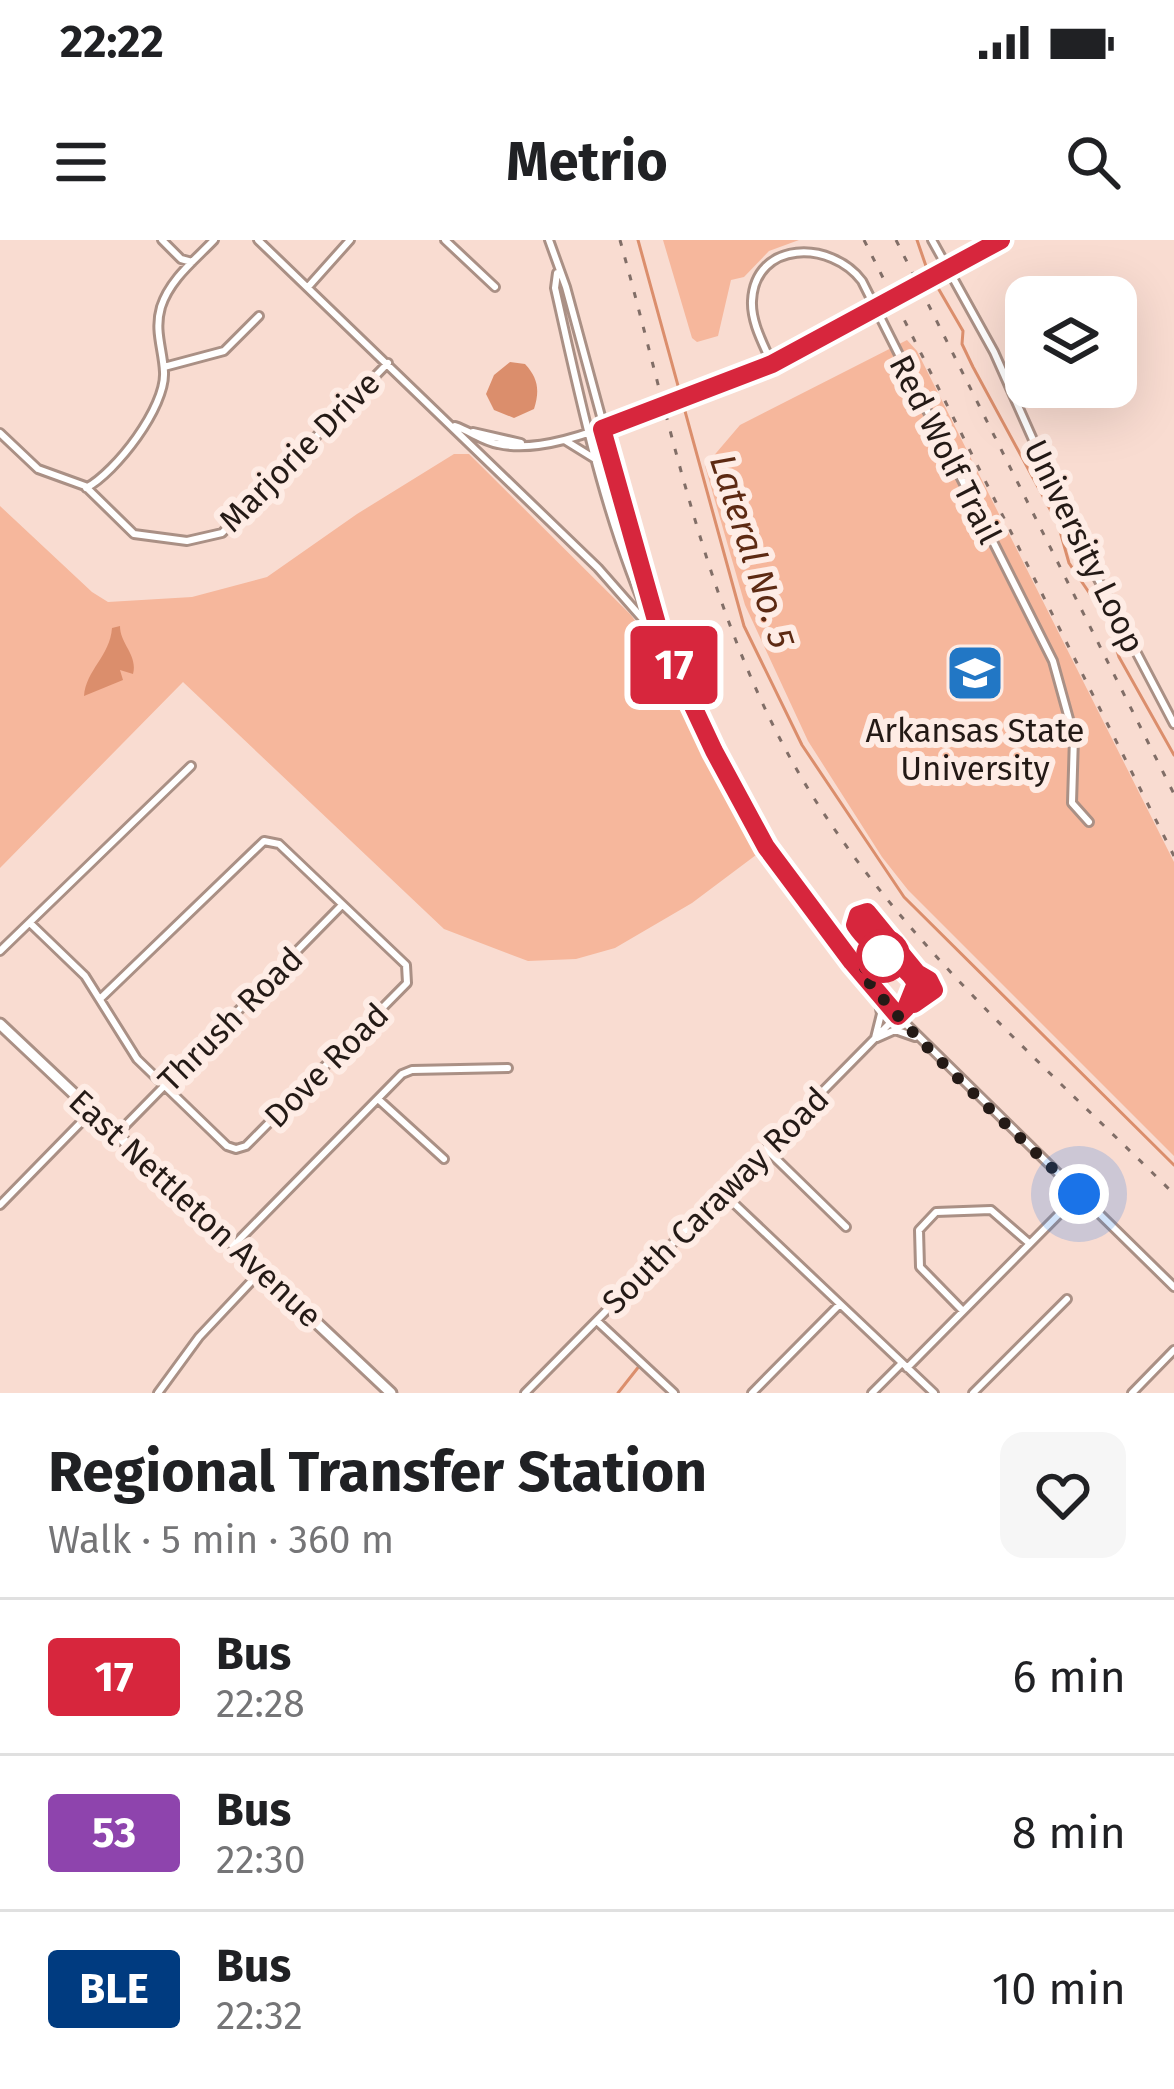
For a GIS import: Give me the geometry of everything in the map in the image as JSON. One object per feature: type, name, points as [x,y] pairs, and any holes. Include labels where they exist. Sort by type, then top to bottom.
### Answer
[{"type":"main road","name":"East Nettleton Avenue","points":[[0,1024],[391,1393]]},
{"type":"street","points":[[161,240],[181,259],[194,262]]},
{"type":"street","points":[[86,488],[139,436],[161,391],[160,311],[174,282],[214,240]]},
{"type":"street","points":[[258,240],[598,568],[658,636]]},
{"type":"street","points":[[308,287],[350,240]]},
{"type":"street","points":[[445,240],[495,286]]},
{"type":"street","points":[[549,240],[566,287],[658,636]]},
{"type":"street","name":"University Loop","points":[[932,240],[994,352],[1078,541],[1174,724]]},
{"type":"street","points":[[449,424],[496,444],[562,440],[602,429],[772,364],[1001,240]]},
{"type":"street","name":"Red Wolf Trail","points":[[772,364],[752,310],[758,276],[771,261],[792,249],[816,247],[848,261],[862,280],[1053,661],[1072,722],[1072,803],[1089,822]]},
{"type":"street","points":[[557,270],[555,288],[588,433],[637,591],[766,847],[898,1016],[1174,1287]]},
{"type":"street","points":[[164,367],[224,351],[259,316]]},
{"type":"street","name":"Marjorie Drive","points":[[0,433],[38,470],[86,488],[134,534],[172,541],[215,536],[388,364]]},
{"type":"street","points":[[562,440],[597,461]]},
{"type":"street","points":[[0,951],[191,766]]},
{"type":"street","points":[[101,998],[258,844],[269,840],[279,844],[343,904]]},
{"type":"street","name":"Dove Road","points":[[164,1086],[227,1146],[246,1146],[406,983],[406,965],[343,904]]},
{"type":"street","name":"Thrush Road","points":[[117,1134],[343,904]]},
{"type":"street","points":[[30,923],[74,964],[101,998],[137,1059],[164,1086]]},
{"type":"street","name":"South Caraway Road","points":[[526,1393],[906,1008],[934,990],[929,980],[916,983],[906,1008]]},
{"type":"street","points":[[874,989],[880,1012],[874,1040]]},
{"type":"street","points":[[874,1040],[895,1030],[926,1043]]},
{"type":"street","points":[[235,1244],[402,1074],[508,1068]]},
{"type":"street","points":[[378,1099],[444,1159]]},
{"type":"street","points":[[0,1205],[92,1111]]},
{"type":"street","points":[[766,1149],[846,1227]]},
{"type":"street","points":[[723,1192],[934,1393]]},
{"type":"street","points":[[872,1393],[1079,1194]]},
{"type":"street","points":[[962,1310],[920,1268],[919,1230],[936,1212],[992,1210],[1029,1243]]},
{"type":"street","points":[[158,1393],[199,1337],[262,1270]]},
{"type":"street","points":[[973,1393],[1067,1299]]},
{"type":"street","points":[[752,1393],[840,1304]]},
{"type":"street","points":[[596,1321],[674,1393]]},
{"type":"street","points":[[1132,1393],[1174,1350]]},
{"type":"shaded area","points":[[663,240],[799,240],[769,251],[744,277],[731,280],[718,336],[697,342]]},
{"type":"shaded area","points":[[907,340],[917,351],[1174,862],[1174,1156],[908,890],[882,857],[808,741],[745,605],[705,466],[740,425]]},
{"type":"shaded area","points":[[510,362],[525,364],[537,390],[534,409],[514,418],[494,410],[486,394],[494,375]]},
{"type":"shaded area","points":[[454,454],[469,454],[631,615],[650,642],[756,855],[692,903],[615,948],[576,959],[528,961],[444,929],[183,682],[0,868],[0,506],[108,602],[192,597],[267,577]]},
{"type":"shaded area","points":[[120,626],[133,674],[120,670],[123,680],[84,696],[112,628]]},
{"type":"waterway","name":"Lateral No. 5","points":[[638,240],[744,626],[802,745],[904,897],[1174,1165]]},
{"type":"waterway","points":[[917,240],[927,269],[963,331],[962,344],[973,367],[1058,524],[1069,563],[1107,619],[1119,657],[1174,755]]},
{"type":"waterway","points":[[627,1344],[642,1360]]},
{"type":"waterway","points":[[618,1393],[640,1365]]},
{"type":"railway","points":[[620,240],[716,586],[770,719],[804,782],[842,840],[929,948],[1174,1194]]},
{"type":"railway","points":[[864,240],[1174,856]]},
{"type":"railway","points":[[896,240],[1174,794]]},
{"type":"bus line","name":"17","points":[[914,1004],[934,990],[929,980],[917,973],[867,912],[858,915],[855,925],[866,942],[904,967],[916,983],[898,1016],[789,880],[746,811],[661,638],[602,429],[772,364],[1001,240]]},
{"type":"place","name":"Arkansas State University","points":[[975,673]]},
{"type":"route","points":[[883,956],[860,971],[865,979],[1079,1194]]}]
